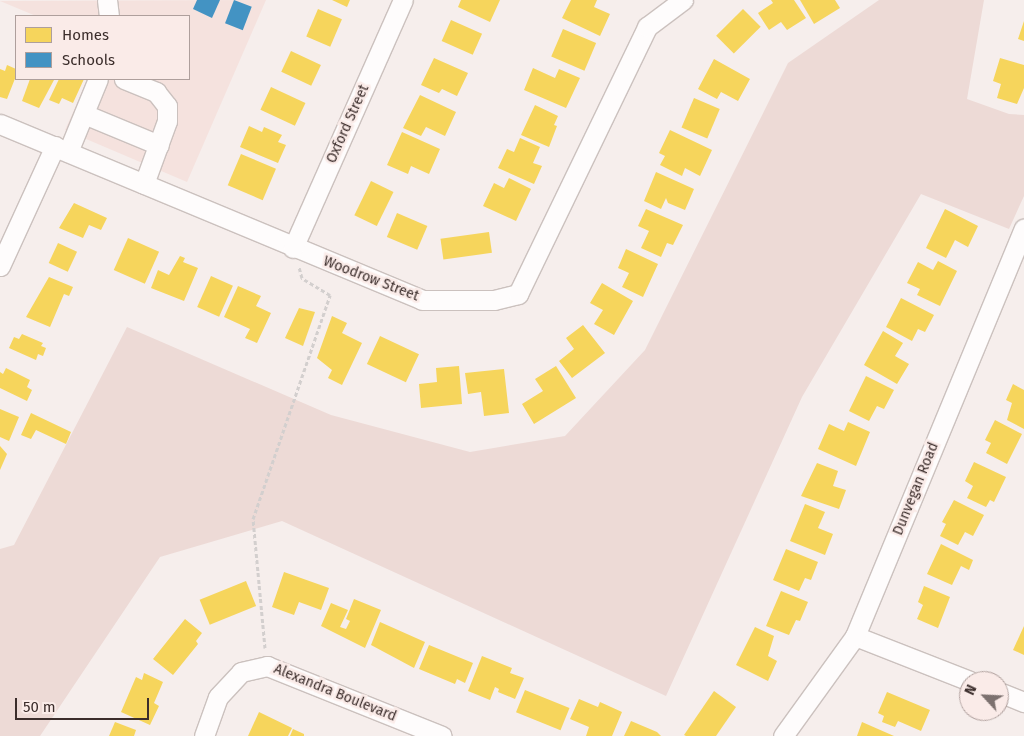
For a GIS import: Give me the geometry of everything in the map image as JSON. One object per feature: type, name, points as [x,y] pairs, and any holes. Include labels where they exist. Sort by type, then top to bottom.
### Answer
[{"type":"street","points":[[107,0],[109,15]]},
{"type":"street","name":"Oxford Street","points":[[293,248],[403,0]]},
{"type":"street","name":"Woodrow Street","points":[[0,124],[293,248],[422,300],[494,300],[518,294],[646,27],[683,0]]},
{"type":"street","points":[[0,266],[61,149],[84,114],[98,80]]},
{"type":"street","points":[[126,80],[156,92],[168,106],[158,145],[144,184]]},
{"type":"street","points":[[84,114],[158,145]]},
{"type":"street","name":"Dunvegan Road","points":[[783,736],[856,636],[1024,229]]},
{"type":"street","points":[[856,636],[959,677]]},
{"type":"street","name":"Alexandra Boulevard","points":[[204,736],[218,697],[241,672],[267,666],[442,736]]},
{"type":"street","points":[[1009,696],[1024,702]]},
{"type":"path","points":[[267,666],[254,519],[330,295],[302,278],[293,248]]},
{"type":"shaded area","points":[[266,0],[187,182],[65,130],[88,80],[190,80],[190,15],[34,15],[0,1]]},
{"type":"shaded area","points":[[879,0],[984,0],[967,99],[1009,114],[1024,115],[1024,196],[1009,229],[921,194],[802,397],[666,696],[282,521],[160,557],[40,736],[0,736],[0,549],[14,545],[127,327],[331,415],[470,452],[565,436],[645,350],[788,63]]},
{"type":"building: Homes","points":[[332,0],[350,0],[347,7]]},
{"type":"building: Homes","points":[[461,0],[500,0],[490,22],[458,7]]},
{"type":"building: Homes","points":[[571,0],[597,0],[594,7],[610,14],[600,36],[562,18]]},
{"type":"building: Homes","points":[[771,0],[794,0],[806,18],[787,30],[781,22],[769,30],[758,13],[773,3]]},
{"type":"building: Homes","points":[[800,0],[835,0],[840,8],[814,24]]},
{"type":"building: Homes","points":[[318,9],[342,19],[330,47],[306,37]]},
{"type":"building: Homes","points":[[743,9],[761,27],[734,54],[716,36]]},
{"type":"building: Homes","points":[[451,20],[482,34],[473,55],[442,41]]},
{"type":"building: Homes","points":[[1024,21],[1024,41],[1018,39]]},
{"type":"building: Homes","points":[[563,29],[596,43],[584,71],[551,57]]},
{"type":"building: Homes","points":[[291,51],[321,65],[311,86],[281,72]]},
{"type":"building: Homes","points":[[434,58],[468,73],[457,96],[442,89],[439,93],[421,85]]},
{"type":"building: Homes","points":[[1000,58],[1024,65],[1024,88],[1017,104],[997,98],[1001,84],[993,81]]},
{"type":"building: Homes","points":[[714,59],[750,79],[738,101],[721,92],[717,99],[698,89]]},
{"type":"building: Homes","points":[[7,65],[15,69],[15,79],[7,99],[0,97],[0,69],[5,71]]},
{"type":"building: Homes","points":[[533,68],[555,78],[559,69],[580,78],[566,108],[524,90]]},
{"type":"building: Homes","points":[[30,80],[54,80],[39,108],[22,101]]},
{"type":"building: Homes","points":[[59,80],[84,80],[73,103],[62,98],[59,104],[49,100]]},
{"type":"building: Homes","points":[[271,87],[305,103],[295,126],[260,110]]},
{"type":"building: Homes","points":[[420,95],[456,112],[445,136],[426,127],[421,136],[403,128]]},
{"type":"building: Homes","points":[[694,98],[720,109],[707,138],[681,127]]},
{"type":"building: Homes","points":[[535,105],[558,116],[554,125],[557,126],[549,147],[521,135]]},
{"type":"building: Homes","points":[[249,126],[262,132],[264,127],[282,135],[278,142],[286,145],[278,163],[240,147]]},
{"type":"building: Homes","points":[[670,130],[712,150],[700,176],[685,168],[682,176],[660,165],[665,156],[659,153]]},
{"type":"building: Homes","points":[[402,132],[440,149],[429,174],[411,166],[408,174],[387,165]]},
{"type":"building: Homes","points":[[520,138],[540,147],[533,163],[542,166],[534,184],[498,168],[507,149],[514,152]]},
{"type":"building: Homes","points":[[241,154],[276,169],[263,200],[228,185]]},
{"type":"building: Homes","points":[[656,172],[694,189],[685,210],[668,203],[666,198],[661,209],[644,201]]},
{"type":"building: Homes","points":[[509,178],[531,189],[516,221],[483,206],[494,183],[504,188]]},
{"type":"building: Homes","points":[[371,181],[393,192],[377,226],[354,215]]},
{"type":"building: Homes","points":[[74,203],[107,218],[101,230],[89,225],[83,238],[59,228]]},
{"type":"building: Homes","points":[[646,209],[683,225],[673,245],[667,243],[661,257],[641,248],[649,231],[638,226]]},
{"type":"building: Homes","points":[[945,209],[978,226],[968,247],[955,240],[946,258],[926,248]]},
{"type":"building: Homes","points":[[397,213],[427,226],[417,250],[387,237]]},
{"type":"building: Homes","points":[[489,232],[492,253],[443,260],[440,239]]},
{"type":"building: Homes","points":[[128,238],[159,252],[145,284],[114,270]]},
{"type":"building: Homes","points":[[58,243],[77,252],[68,272],[49,263]]},
{"type":"building: Homes","points":[[626,249],[658,264],[643,297],[622,287],[629,273],[618,268]]},
{"type":"building: Homes","points":[[180,256],[185,258],[183,262],[198,268],[184,301],[151,288],[158,270],[169,275]]},
{"type":"building: Homes","points":[[938,261],[957,271],[940,306],[917,295],[920,289],[907,283],[918,262],[933,270]]},
{"type":"building: Homes","points":[[211,276],[233,286],[219,317],[197,307]]},
{"type":"building: Homes","points":[[49,277],[73,287],[69,296],[64,294],[50,327],[26,317]]},
{"type":"building: Homes","points":[[602,283],[633,301],[614,335],[594,324],[603,310],[590,303]]},
{"type":"building: Homes","points":[[238,286],[261,296],[256,306],[271,313],[257,343],[245,338],[250,329],[224,317]]},
{"type":"building: Homes","points":[[901,298],[934,315],[925,332],[918,329],[912,341],[886,327]]},
{"type":"building: Homes","points":[[299,308],[315,312],[303,346],[285,338]]},
{"type":"building: Homes","points":[[332,316],[347,323],[342,333],[362,343],[342,385],[328,378],[332,370],[317,358]]},
{"type":"building: Homes","points":[[583,325],[605,353],[572,378],[559,361],[574,349],[566,338]]},
{"type":"building: Homes","points":[[883,331],[903,343],[895,356],[909,364],[897,384],[864,365]]},
{"type":"building: Homes","points":[[22,334],[43,343],[41,346],[46,348],[43,356],[38,354],[36,360],[9,348],[14,337],[19,339]]},
{"type":"building: Homes","points":[[380,336],[419,354],[406,382],[367,364]]},
{"type":"building: Homes","points":[[459,366],[462,404],[421,408],[419,384],[437,382],[436,368]]},
{"type":"building: Homes","points":[[556,366],[576,398],[534,424],[522,404],[543,391],[535,379]]},
{"type":"building: Homes","points":[[6,368],[30,380],[27,387],[32,390],[27,401],[0,388],[0,372],[3,374]]},
{"type":"building: Homes","points":[[504,369],[509,413],[484,416],[481,392],[468,394],[465,373]]},
{"type":"building: Homes","points":[[866,376],[894,390],[884,409],[877,406],[869,421],[849,411]]},
{"type":"building: Homes","points":[[1013,384],[1024,390],[1024,429],[1007,420],[1012,403],[1006,400]]},
{"type":"building: Homes","points":[[0,409],[19,417],[9,441],[0,437]]},
{"type":"building: Homes","points":[[31,413],[71,432],[66,444],[36,430],[31,439],[21,435]]},
{"type":"building: Homes","points":[[995,420],[1022,434],[1007,464],[986,453],[991,443],[985,440]]},
{"type":"building: Homes","points":[[848,422],[870,432],[856,466],[818,449],[829,424],[844,431]]},
{"type":"building: Homes","points":[[0,446],[7,454],[0,470]]},
{"type":"building: Homes","points":[[974,462],[1006,477],[994,502],[990,500],[986,507],[967,498],[973,486],[965,481]]},
{"type":"building: Homes","points":[[817,463],[838,471],[833,486],[846,490],[839,509],[801,496]]},
{"type":"building: Homes","points":[[954,500],[984,515],[973,536],[965,532],[958,545],[940,536],[946,524],[942,522]]},
{"type":"building: Homes","points":[[805,504],[825,512],[818,528],[833,534],[825,555],[790,541]]},
{"type":"building: Homes","points":[[941,544],[973,560],[969,570],[961,566],[952,585],[927,574]]},
{"type":"building: Homes","points":[[786,549],[818,562],[811,580],[805,578],[799,591],[773,580]]},
{"type":"building: Homes","points":[[284,572],[329,588],[321,610],[299,602],[294,615],[272,607]]},
{"type":"building: Homes","points":[[246,581],[256,606],[210,625],[200,600]]},
{"type":"building: Homes","points":[[924,586],[950,597],[938,628],[917,619],[923,605],[918,602]]},
{"type":"building: Homes","points":[[781,591],[808,602],[800,621],[796,620],[789,635],[766,626]]},
{"type":"building: Homes","points":[[354,599],[381,610],[365,648],[321,626],[331,603],[348,610],[340,627],[346,629],[350,621],[346,619]]},
{"type":"building: Homes","points":[[185,619],[202,633],[196,641],[198,644],[173,675],[153,659]]},
{"type":"building: Homes","points":[[380,622],[425,642],[414,668],[371,645]]},
{"type":"building: Homes","points":[[1024,626],[1024,655],[1013,650]]},
{"type":"building: Homes","points":[[755,627],[774,636],[768,656],[777,661],[768,681],[736,665]]},
{"type":"building: Homes","points":[[429,645],[473,663],[465,683],[457,679],[455,684],[419,669]]},
{"type":"building: Homes","points":[[482,656],[512,668],[510,673],[524,678],[515,699],[498,692],[499,689],[495,687],[490,700],[468,691]]},
{"type":"building: Homes","points":[[144,673],[163,682],[154,703],[159,706],[150,725],[121,712],[136,677],[142,680]]},
{"type":"building: Homes","points":[[525,690],[570,708],[561,730],[516,712]]},
{"type":"building: Homes","points":[[714,691],[736,707],[716,736],[684,735]]},
{"type":"building: Homes","points":[[887,692],[930,710],[921,731],[898,721],[895,727],[882,722],[884,716],[878,713]]},
{"type":"building: Homes","points":[[579,699],[598,707],[600,702],[622,712],[612,736],[586,736],[589,727],[570,719]]},
{"type":"building: Homes","points":[[259,712],[292,728],[288,736],[248,736]]},
{"type":"building: Homes","points":[[631,721],[657,732],[661,736],[624,736]]},
{"type":"building: Homes","points":[[115,722],[136,730],[134,736],[109,736]]},
{"type":"building: Homes","points":[[862,722],[894,736],[857,736]]},
{"type":"building: Homes","points":[[293,729],[304,734],[304,736],[290,736]]},
{"type":"building: Schools","points":[[197,0],[220,0],[212,18],[193,9]]},
{"type":"building: Schools","points":[[234,0],[252,7],[243,30],[225,23]]}]
